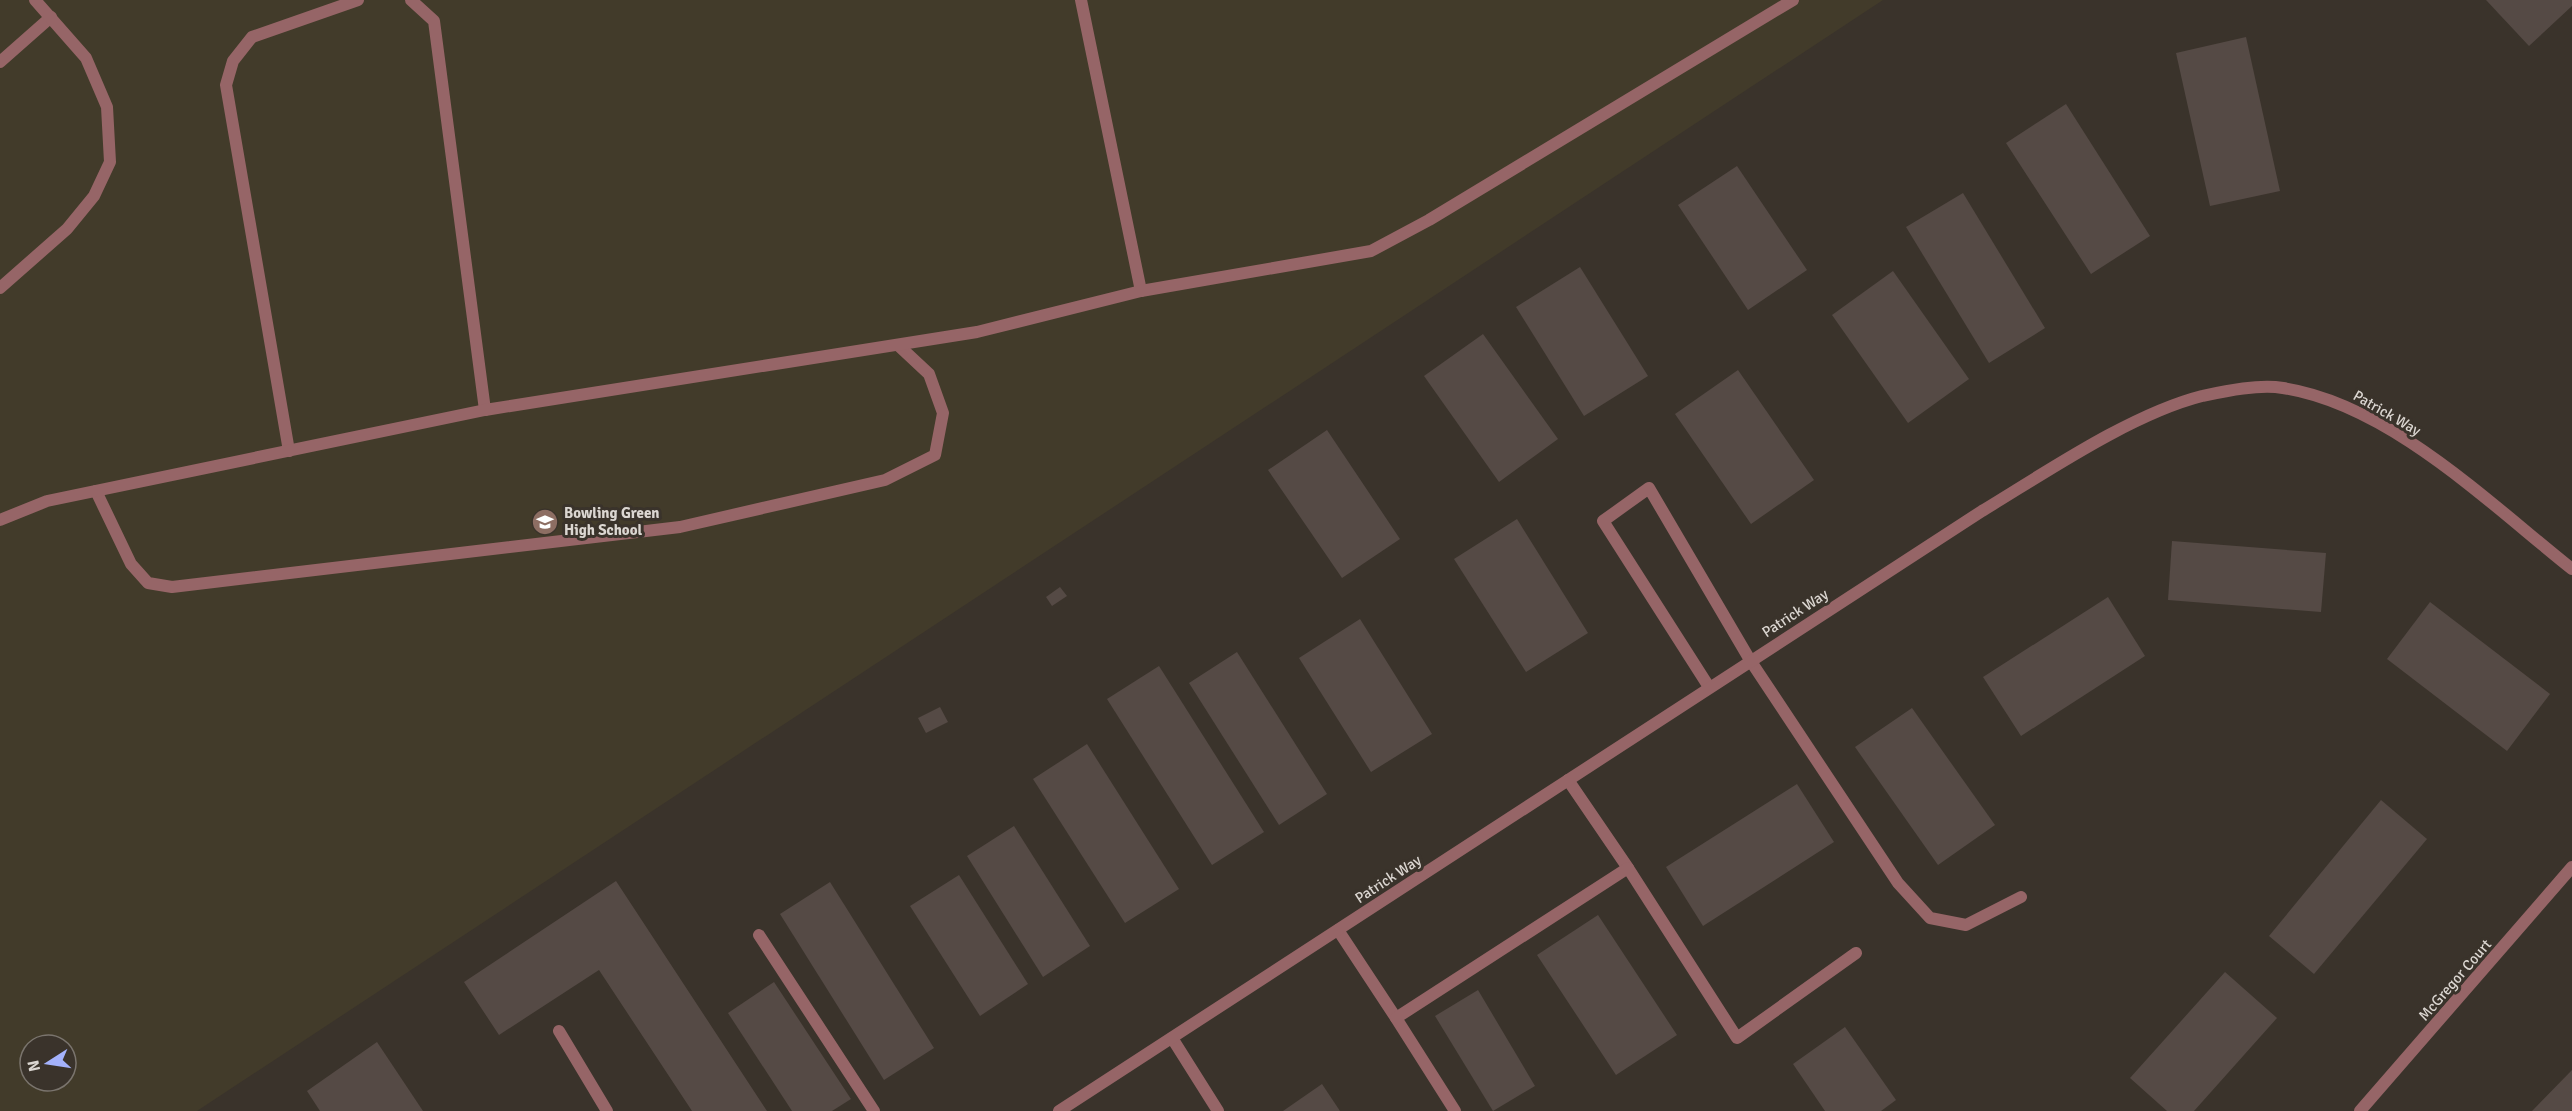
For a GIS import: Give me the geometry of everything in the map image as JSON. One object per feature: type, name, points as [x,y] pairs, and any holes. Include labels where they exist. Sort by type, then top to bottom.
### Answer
[{"type":"street","points":[[0,288],[67,229],[94,196],[110,162],[108,108],[86,58],[35,0]]},
{"type":"street","points":[[289,452],[226,84],[233,61],[252,37],[358,0]]},
{"type":"street","points":[[411,0],[434,21],[485,410]]},
{"type":"street","points":[[1081,0],[1141,291]]},
{"type":"street","points":[[0,520],[47,501],[485,410],[977,332],[1141,291],[1371,251],[1429,220],[1793,0]]},
{"type":"street","points":[[0,62],[51,18]]},
{"type":"street","points":[[96,491],[131,564],[148,583],[172,587],[680,526],[885,480],[935,455],[943,413],[929,374],[898,345]]},
{"type":"street","name":"Patrick Way","points":[[1059,1111],[1982,511],[2096,443],[2149,417],[2201,396],[2256,388],[2282,388],[2330,399],[2356,410],[2403,437],[2572,569]]},
{"type":"street","points":[[1708,687],[1603,521],[1649,488],[1750,660],[1898,883],[1930,918],[1966,925],[2021,897]]},
{"type":"street","points":[[1568,780],[1628,868],[1737,1038],[1856,953]]},
{"type":"street","name":"McGregor Court","points":[[2360,1111],[2572,867]]},
{"type":"street","points":[[1396,1018],[1628,868]]},
{"type":"street","points":[[1338,930],[1455,1111]]},
{"type":"street","points":[[759,934],[874,1111]]},
{"type":"street","points":[[559,1031],[608,1111]]},
{"type":"street","points":[[1172,1038],[1218,1111]]},
{"type":"shaded area","name":"Bowling Green High School","points":[[0,0],[1883,0],[197,1111],[0,1111]]},
{"type":"building","points":[[2486,0],[2572,0],[2572,6],[2529,46]]},
{"type":"building","points":[[2246,37],[2280,191],[2210,206],[2176,53]]},
{"type":"building","points":[[2066,104],[2150,236],[2091,274],[2006,143]]},
{"type":"building","points":[[1737,166],[1807,270],[1748,310],[1678,205]]},
{"type":"building","points":[[1963,193],[2045,328],[1989,363],[1906,227]]},
{"type":"building","points":[[1580,267],[1648,376],[1584,416],[1516,307]]},
{"type":"building","points":[[1893,271],[1969,379],[1908,423],[1832,315]]},
{"type":"building","points":[[1483,334],[1558,439],[1499,482],[1424,376]]},
{"type":"building","points":[[1738,370],[1814,480],[1751,524],[1675,414]]},
{"type":"building","points":[[1327,430],[1400,539],[1342,578],[1268,470]]},
{"type":"building","points":[[1517,519],[1588,633],[1526,672],[1454,559]]},
{"type":"building","points":[[2172,541],[2326,553],[2321,612],[2168,600]]},
{"type":"building","points":[[1060,587],[1067,596],[1052,606],[1046,597]]},
{"type":"building","points":[[2108,597],[2145,656],[2021,736],[1983,677]]},
{"type":"building","points":[[2430,602],[2550,694],[2507,751],[2387,659]]},
{"type":"building","points":[[1360,619],[1432,734],[1371,772],[1299,658]]},
{"type":"building","points":[[1237,652],[1327,794],[1279,825],[1189,683]]},
{"type":"building","points":[[1159,666],[1264,832],[1212,865],[1107,699]]},
{"type":"building","points":[[940,707],[948,722],[926,733],[918,718]]},
{"type":"building","points":[[1912,708],[1995,825],[1938,865],[1855,747]]},
{"type":"building","points":[[1087,744],[1179,889],[1125,923],[1033,779]]},
{"type":"building","points":[[1797,784],[1834,842],[1703,926],[1666,867]]},
{"type":"building","points":[[2381,800],[2427,839],[2314,974],[2269,936]]},
{"type":"building","points":[[1014,826],[1090,946],[1043,977],[967,856]]},
{"type":"building","points":[[959,875],[1028,984],[980,1016],[910,906]]},
{"type":"building","points":[[616,881],[767,1111],[692,1111],[599,970],[499,1035],[464,982]]},
{"type":"building","points":[[830,882],[934,1048],[884,1080],[780,914]]},
{"type":"building","points":[[1598,915],[1677,1035],[1616,1075],[1537,955]]},
{"type":"building","points":[[2225,972],[2277,1018],[2194,1111],[2167,1111],[2130,1078]]},
{"type":"building","points":[[774,982],[851,1099],[832,1111],[792,1111],[728,1013]]},
{"type":"building","points":[[1478,990],[1535,1086],[1493,1111],[1435,1016]]},
{"type":"building","points":[[1845,1027],[1896,1100],[1881,1111],[1825,1111],[1793,1064]]},
{"type":"building","points":[[377,1042],[423,1111],[320,1111],[307,1091]]},
{"type":"building","points":[[2572,1070],[2572,1111],[2532,1111]]},
{"type":"building","points":[[1322,1084],[1340,1111],[1283,1111]]},
{"type":"place","name":"Bowling Green High School","points":[[545,522]]}]
